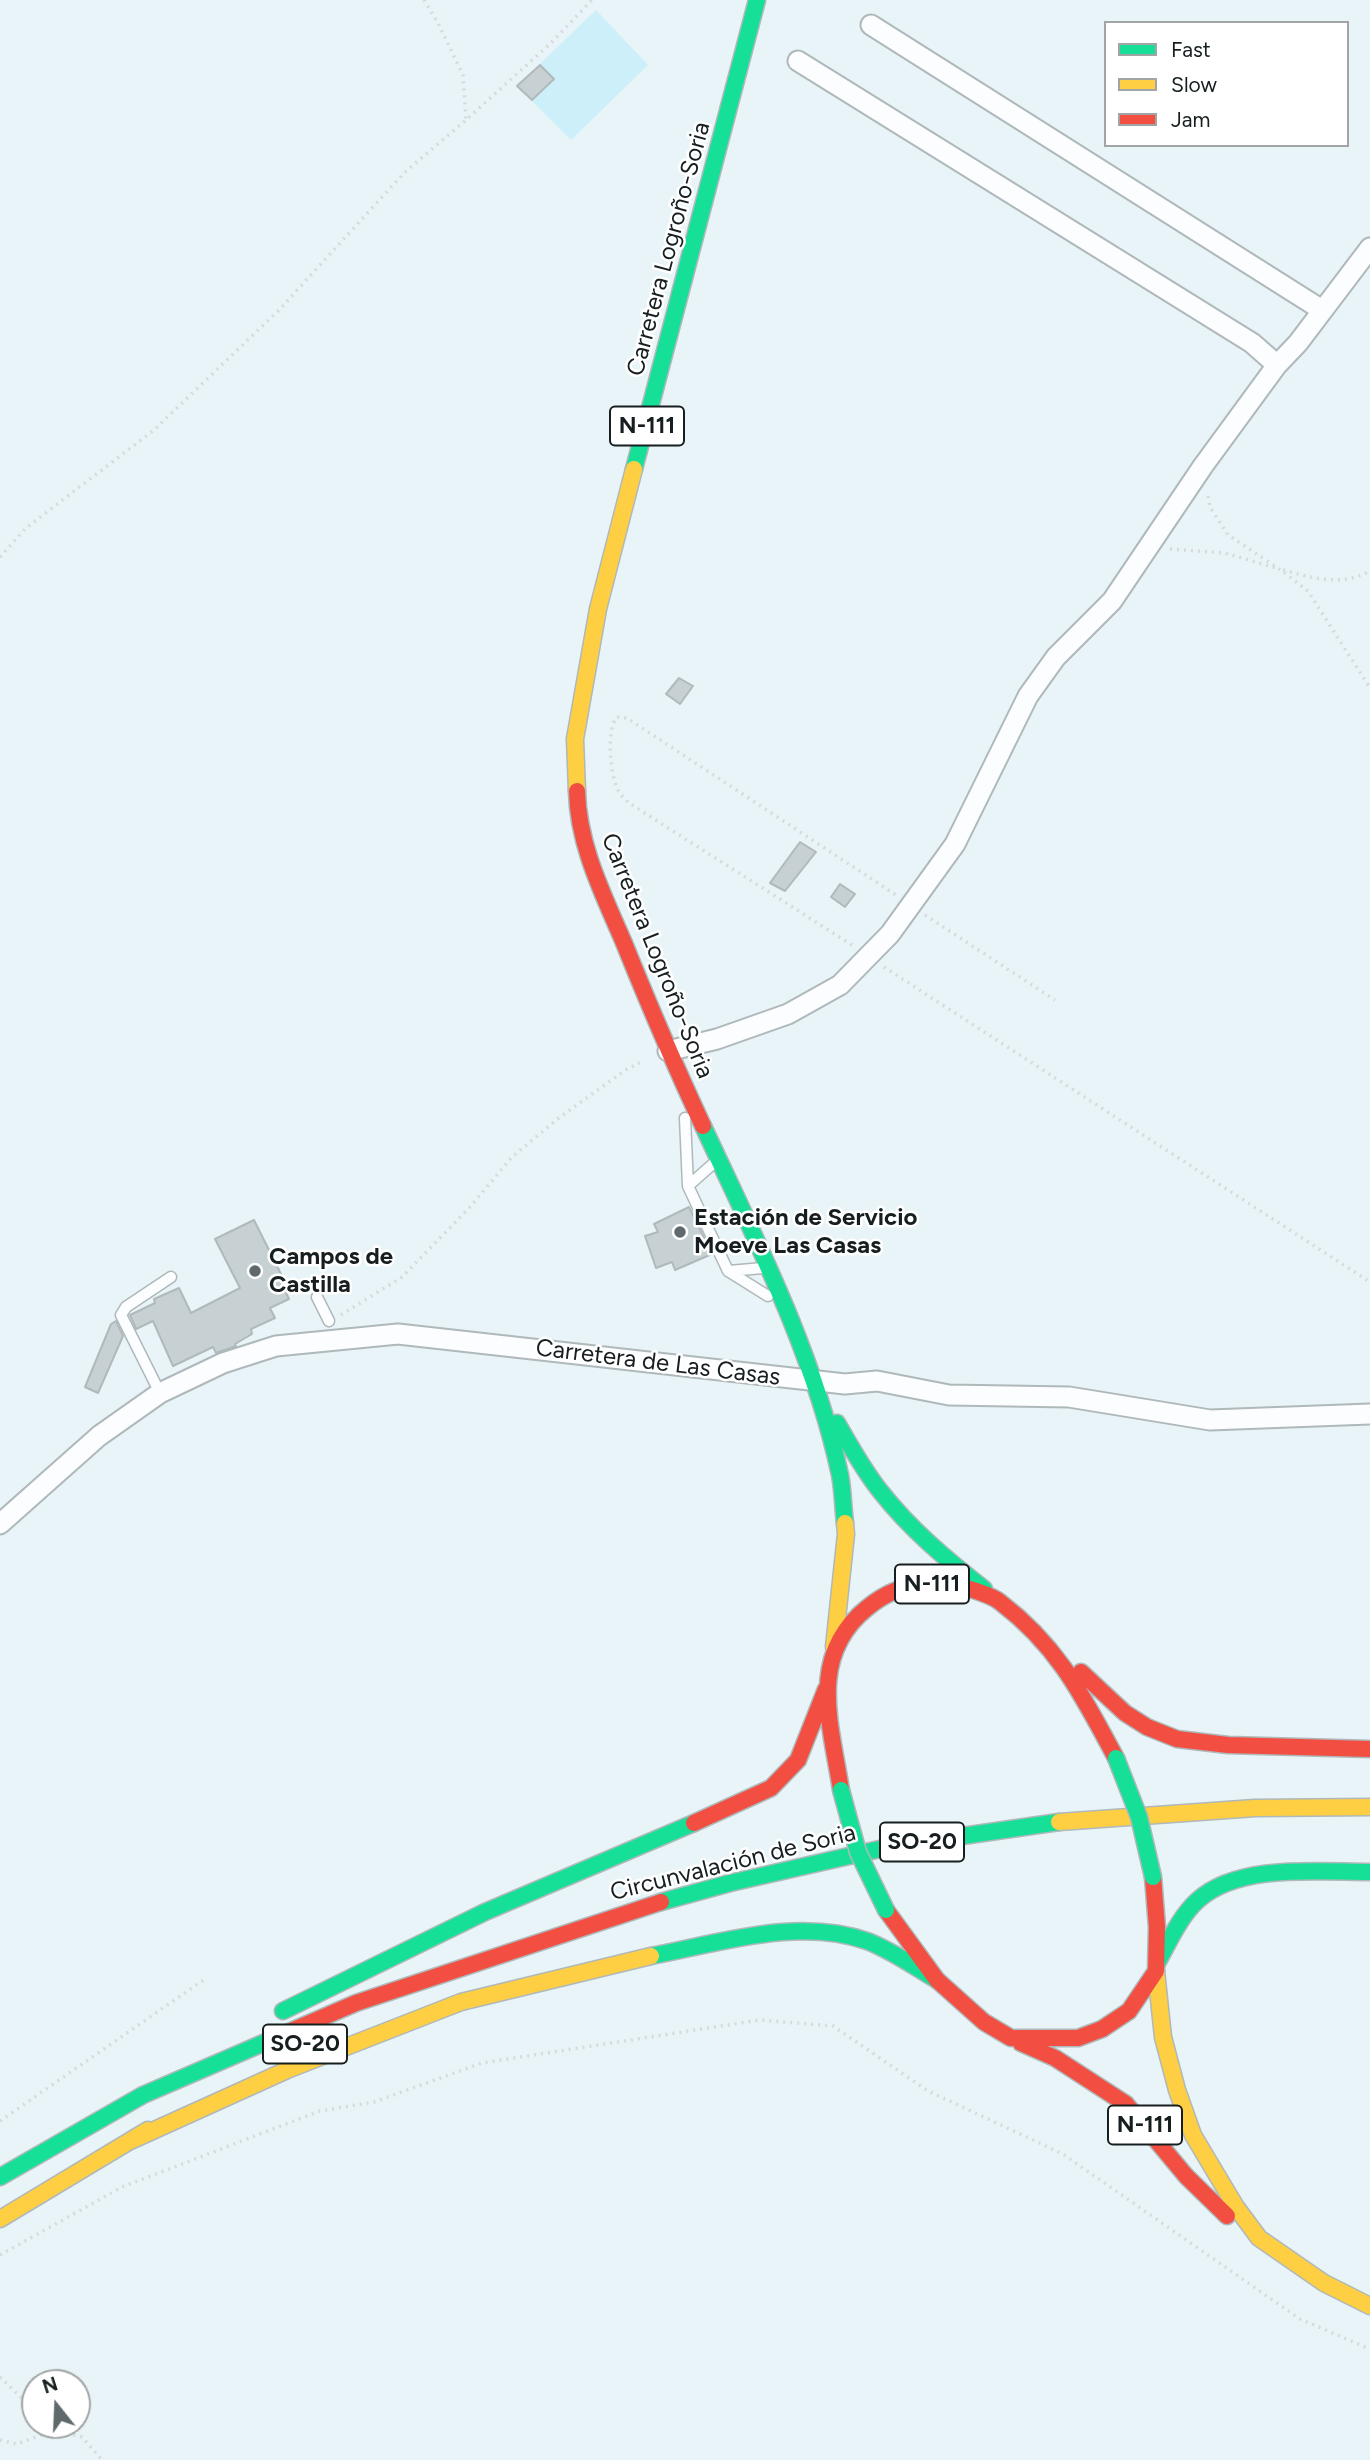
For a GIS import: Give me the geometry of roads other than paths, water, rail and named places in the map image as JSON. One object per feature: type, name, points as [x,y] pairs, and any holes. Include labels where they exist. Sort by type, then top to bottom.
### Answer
[{"type":"highway","name":"Carretera Logroño-Soria","points":[[757,0],[598,609],[575,739],[577,805],[588,857],[668,1051],[768,1268],[813,1380],[840,1476],[846,1534],[834,1647]]},
{"type":"highway","name":"Carretera Logroño-Soria","points":[[813,1380],[868,1476],[907,1521],[950,1562],[998,1600]]},
{"type":"highway","name":"N-111","points":[[1259,2238],[1236,2207],[1194,2135],[1177,2090],[1163,2037],[1153,1877],[1139,1817],[1116,1758],[1076,1684],[1050,1647],[998,1600],[950,1584],[916,1585],[884,1594],[854,1618],[834,1647],[826,1689],[841,1790],[858,1852],[886,1910],[937,1980],[984,2022],[1055,2058],[1126,2104],[1186,2176],[1222,2213],[1324,2283],[1370,2306]]},
{"type":"highway","points":[[1050,1647],[1125,1713],[1147,1727],[1177,1739],[1228,1745],[1370,1749]]},
{"type":"highway","name":"SO-20","points":[[264,2021],[485,1912],[771,1788],[798,1760],[826,1689]]},
{"type":"highway","name":"Circunvalación de Soria","points":[[0,2177],[144,2095],[356,2003],[638,1908],[730,1883],[893,1846],[1063,1821],[1255,1808],[1370,1807]]},
{"type":"highway","points":[[1011,2038],[1078,2038],[1102,2029],[1129,2011],[1157,1967],[1185,1914],[1200,1897],[1243,1876],[1370,1872]]},
{"type":"highway","name":"SO-20","points":[[128,2142],[287,2070],[461,2001],[616,1963],[777,1932],[839,1933],[870,1942],[937,1980]]},
{"type":"highway","name":"Circunvalación de Soria","points":[[332,2031],[489,1959]]},
{"type":"highway","name":"SO-20","points":[[144,2095],[228,2041]]},
{"type":"highway","name":"SO-20","points":[[0,2219],[215,2089],[297,2048]]},
{"type":"street","points":[[871,25],[1322,310]]},
{"type":"street","points":[[798,61],[1252,343],[1277,365]]},
{"type":"street","points":[[668,1051],[717,1039],[788,1014],[840,985],[890,934],[909,904],[955,844],[1028,696],[1056,657],[1112,601],[1203,466],[1277,365],[1298,343],[1370,248]]},
{"type":"street","name":"Carretera de Las Casas","points":[[0,1524],[99,1436],[160,1393],[223,1363],[276,1346],[398,1334],[845,1384],[877,1381],[949,1395],[1069,1397],[1210,1420],[1370,1414]]},
{"type":"lane","points":[[684,1086],[688,1186],[728,1271],[783,1306]]},
{"type":"lane","points":[[688,1186],[718,1159]]},
{"type":"lane","points":[[728,1271],[768,1268]]},
{"type":"lane","points":[[160,1393],[121,1315],[126,1307],[171,1277]]},
{"type":"lane","points":[[317,1297],[329,1321]]},
{"type":"place","name":"Estación de Servicio Moeve Las Casas","points":[[680,1232]]},
{"type":"place","name":"Campos de Castilla","points":[[255,1271]]}]
